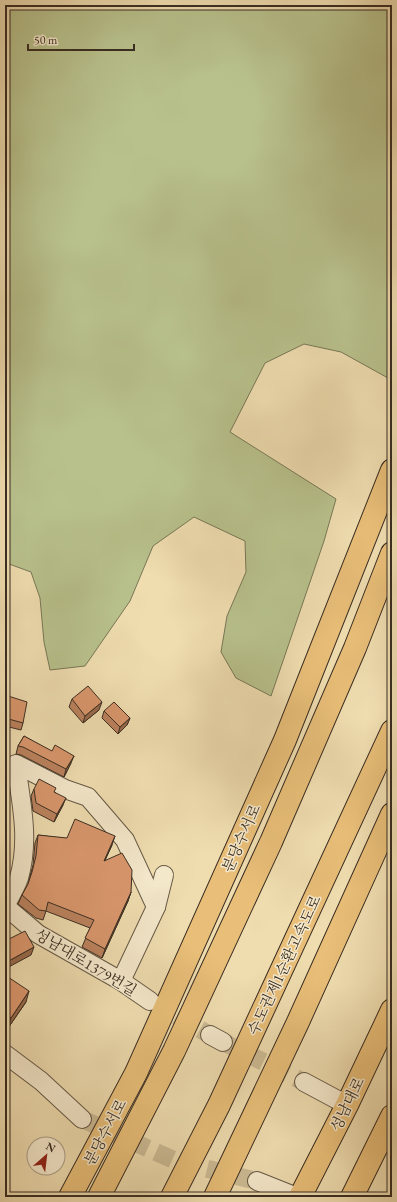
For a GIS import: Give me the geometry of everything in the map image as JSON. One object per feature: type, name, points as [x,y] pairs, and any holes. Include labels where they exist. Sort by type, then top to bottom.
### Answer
[{"type":"main road","name":"분당수서로","points":[[70,1197],[136,1073],[282,748],[392,470]]},
{"type":"main road","name":"분당수서로","points":[[99,1197],[174,1051],[271,842],[355,648],[392,553]]},
{"type":"main road","name":"수도권제1순환고속도로","points":[[172,1197],[219,1105],[392,730]]},
{"type":"main road","points":[[215,1197],[298,1022],[392,814]]},
{"type":"main road","name":"성남대로","points":[[300,1197],[347,1105],[386,1041],[392,1010]]},
{"type":"main road","points":[[352,1197],[392,1116]]},
{"type":"street","name":"성남대로1379번길","points":[[11,763],[65,790],[88,798],[125,840],[156,907]]},
{"type":"street","name":"성남대로1379번길","points":[[11,763],[25,834],[25,853],[19,880],[5,906],[38,934],[121,982],[150,1001]]},
{"type":"street","points":[[121,982],[156,907],[164,875]]},
{"type":"street","points":[[5,1054],[41,1081],[82,1119]]},
{"type":"street","points":[[304,1082],[347,1105]]},
{"type":"street","points":[[257,1181],[297,1197]]},
{"type":"green space","points":[[5,5],[392,5],[392,368],[388,378],[341,352],[304,344],[265,363],[230,432],[336,499],[324,541],[271,696],[236,678],[221,652],[227,616],[246,572],[245,541],[194,517],[153,546],[130,601],[85,666],[50,670],[44,642],[40,598],[31,572],[9,564],[5,571]]},
{"type":"building","points":[[88,686],[102,702],[85,716],[72,699]]},
{"type":"building","points":[[5,695],[27,702],[23,723],[5,718]]},
{"type":"building","points":[[114,702],[130,718],[120,727],[104,711]]},
{"type":"building","points":[[24,736],[52,751],[55,745],[74,756],[66,769],[23,747],[18,746]]},
{"type":"building","points":[[39,779],[56,788],[54,792],[66,798],[57,814],[36,803],[34,789]]},
{"type":"building","points":[[75,819],[115,836],[104,861],[122,853],[132,870],[131,892],[105,949],[85,938],[94,920],[48,902],[46,911],[39,910],[22,895],[32,872],[36,856],[38,835],[67,838]]},
{"type":"building","points":[[25,931],[34,947],[5,963],[5,941]]},
{"type":"building","points":[[5,975],[29,991],[11,1018],[5,1013]]},
{"type":"building","points":[[5,1122],[9,1124],[5,1132]]},
{"type":"tunnel","points":[[153,1003],[210,1035]]},
{"type":"tunnel","points":[[223,1042],[304,1082]]},
{"type":"tunnel","points":[[82,1119],[176,1161],[257,1181]]}]
